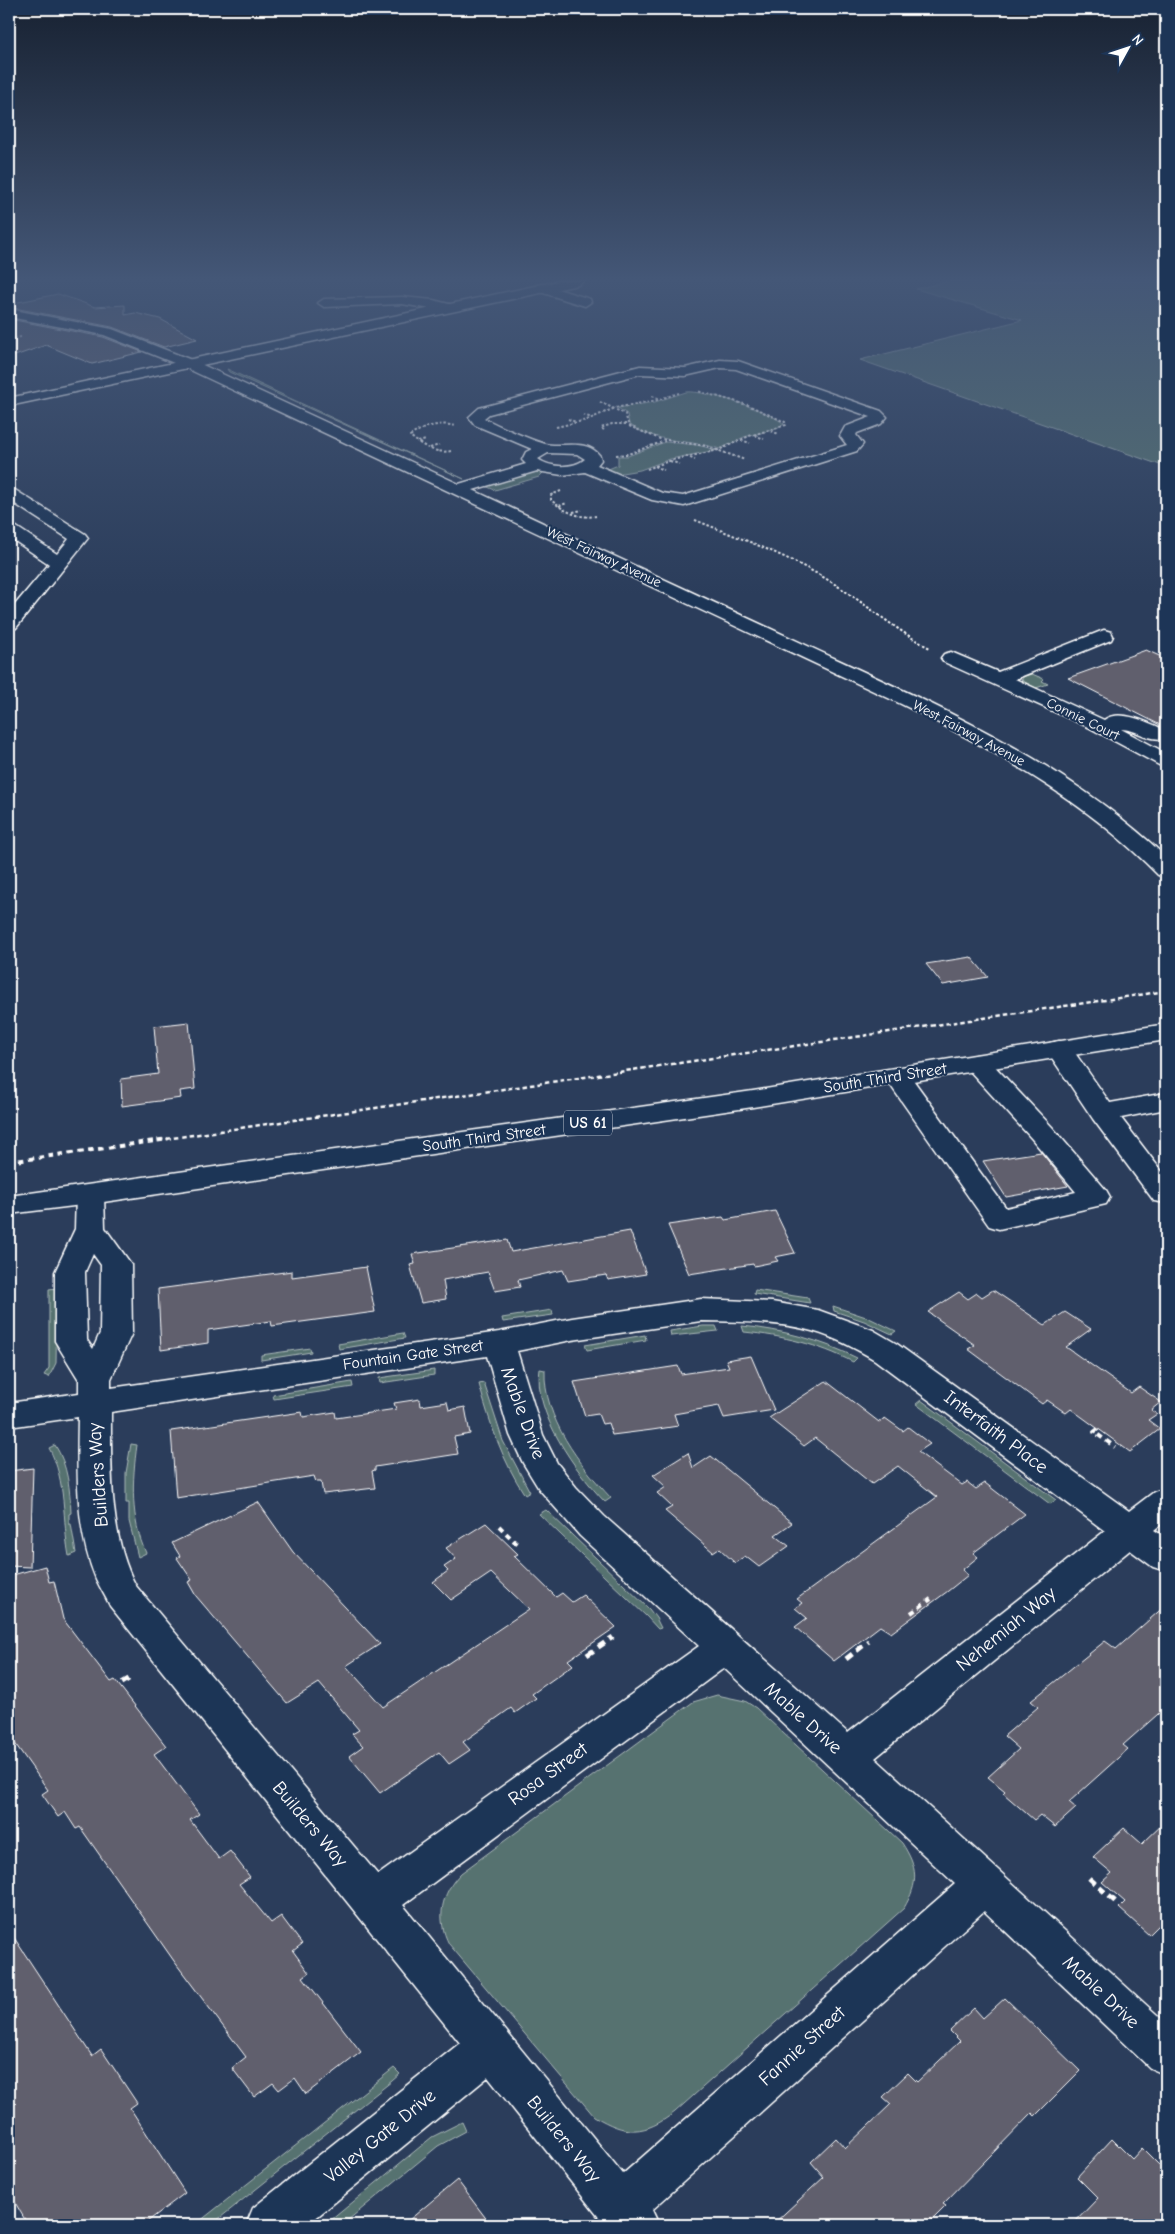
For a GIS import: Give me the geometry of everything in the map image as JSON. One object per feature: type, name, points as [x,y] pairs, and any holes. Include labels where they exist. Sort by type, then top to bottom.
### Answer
[{"type":"main road","points":[[9,402],[88,385]]},
{"type":"main road","name":"West Fairway Avenue","points":[[234,385],[970,730],[1073,793],[1157,851],[1166,870]]},
{"type":"main road","points":[[545,449],[530,457],[530,462],[537,466],[562,470],[585,466],[593,460],[592,456],[584,451],[566,448],[545,449],[480,422],[476,417],[484,411],[582,385]]},
{"type":"main road","points":[[585,466],[658,497],[680,501],[852,448],[855,444],[848,436],[850,430],[876,421],[880,417],[795,385]]},
{"type":"main road","points":[[457,490],[537,466]]},
{"type":"main road","points":[[9,493],[79,538],[9,624]]},
{"type":"main road","points":[[9,531],[59,563]]},
{"type":"main road","points":[[998,679],[1104,636]]},
{"type":"main road","name":"Connie Court","points":[[951,658],[1097,724],[1166,761]]},
{"type":"main road","points":[[1097,724],[1127,722],[1158,734]]},
{"type":"main road","name":"South Third Street","points":[[9,1205],[90,1195],[753,1099],[1166,1032]]},
{"type":"main road","points":[[1059,1049],[1103,1113],[1164,1194],[1166,1194]]},
{"type":"main road","points":[[897,1076],[1000,1219],[1096,1197],[1042,1133],[977,1062]]},
{"type":"main road","points":[[1103,1113],[1166,1102]]},
{"type":"main road","points":[[90,1195],[90,1229],[70,1272],[71,1341],[95,1390]]},
{"type":"main road","name":"Builders Way","points":[[90,1229],[116,1264],[116,1333],[95,1390],[94,1455],[104,1548],[114,1579],[123,1596],[628,2216]]},
{"type":"main road","name":"Fountain Gate Street","points":[[9,1414],[95,1390],[499,1343],[572,1329],[701,1310],[772,1313],[818,1321]]},
{"type":"main road","name":"Interfaith Place","points":[[818,1321],[862,1338],[886,1352],[1166,1557]]},
{"type":"main road","name":"Mable Drive","points":[[499,1343],[529,1439],[540,1464],[558,1490],[592,1526],[724,1648],[847,1757],[1166,2053]]},
{"type":"main road","name":"Nehemiah Way","points":[[847,1757],[1166,1501]]},
{"type":"main road","name":"Rosa Street","points":[[374,1902],[724,1648]]},
{"type":"main road","name":"Fannie Street","points":[[628,2216],[983,1885]]},
{"type":"main road","name":"Valley Gate Drive","points":[[270,2225],[490,2047]]},
{"type":"path","points":[[641,471],[669,460],[720,450],[754,435],[786,425],[748,405],[691,390]]},
{"type":"path","points":[[548,429],[578,423],[615,408],[646,403],[682,392]]},
{"type":"path","points":[[652,396],[662,399]]},
{"type":"path","points":[[733,400],[741,398]]},
{"type":"path","points":[[638,400],[646,403]]},
{"type":"path","points":[[598,401],[625,414],[628,424]]},
{"type":"path","points":[[748,405],[754,403]]},
{"type":"path","points":[[760,410],[767,408]]},
{"type":"path","points":[[583,414],[592,418]]},
{"type":"path","points":[[568,419],[578,423]]},
{"type":"path","points":[[451,451],[439,452],[410,436],[411,434],[444,423],[457,426]]},
{"type":"path","points":[[552,423],[560,427]]},
{"type":"path","points":[[604,430],[601,428],[628,424],[665,441],[706,446],[747,461]]},
{"type":"path","points":[[770,431],[779,434]]},
{"type":"path","points":[[754,435],[764,438]]},
{"type":"path","points":[[418,442],[426,440]]},
{"type":"path","points":[[741,440],[750,443]]},
{"type":"path","points":[[616,456],[628,454],[665,441]]},
{"type":"path","points":[[429,448],[439,445]]},
{"type":"path","points":[[686,456],[695,460]]},
{"type":"path","points":[[669,460],[679,464]]},
{"type":"path","points":[[655,466],[664,470]]},
{"type":"path","points":[[564,491],[551,495],[550,498],[559,506],[572,513],[584,517],[596,516]]},
{"type":"path","points":[[680,501],[681,508],[687,515],[801,565],[841,589],[902,634],[951,658]]},
{"type":"path","points":[[559,506],[568,504]]},
{"type":"path","points":[[572,513],[582,510]]},
{"type":"path","points":[[9,1162],[1166,991]]},
{"type":"path","points":[[1098,1428],[1094,1432],[1114,1447]]},
{"type":"path","points":[[499,1526],[518,1545]]},
{"type":"path","points":[[911,1613],[931,1599]]},
{"type":"path","points":[[588,1656],[613,1638]]},
{"type":"path","points":[[846,1659],[869,1641]]},
{"type":"path","points":[[122,1683],[132,1677]]},
{"type":"path","points":[[1089,1878],[1118,1904]]},
{"type":"green space","points":[[258,385],[262,385],[464,479]]},
{"type":"green space","points":[[932,385],[1166,385],[1166,467]]},
{"type":"green space","points":[[686,392],[708,394],[737,402],[766,413],[784,424],[777,429],[744,437],[720,449],[650,435],[629,424],[627,414],[618,408],[655,402]]},
{"type":"green space","points":[[665,442],[697,445],[717,450],[670,459],[640,470],[616,474],[606,470],[618,465],[618,456],[628,456]]},
{"type":"green space","points":[[533,472],[543,473],[539,477],[495,490],[485,486]]},
{"type":"green space","points":[[1032,674],[1044,679],[1042,681],[1048,684],[1036,688],[1021,680],[1024,676]]},
{"type":"green space","points":[[57,1288],[56,1363],[49,1377],[44,1375],[49,1368],[49,1289]]},
{"type":"green space","points":[[755,1290],[808,1298],[810,1303],[754,1294]]},
{"type":"green space","points":[[833,1306],[869,1318],[896,1331],[892,1334],[864,1321],[834,1311]]},
{"type":"green space","points":[[552,1310],[553,1315],[503,1322],[502,1318]]},
{"type":"green space","points":[[716,1326],[718,1331],[671,1336],[670,1331]]},
{"type":"green space","points":[[742,1326],[772,1330],[801,1337],[830,1346],[857,1358],[853,1362],[827,1350],[800,1342],[744,1332]]},
{"type":"green space","points":[[403,1333],[405,1338],[339,1349],[338,1344]]},
{"type":"green space","points":[[645,1335],[646,1340],[587,1350],[585,1345]]},
{"type":"green space","points":[[310,1348],[311,1352],[261,1360],[261,1355]]},
{"type":"green space","points":[[540,1369],[545,1370],[550,1406],[557,1423],[576,1456],[611,1498],[605,1502],[582,1475],[559,1441],[543,1404],[539,1386]]},
{"type":"green space","points":[[434,1370],[434,1375],[380,1383],[379,1378]]},
{"type":"green space","points":[[352,1382],[353,1387],[274,1399],[273,1395]]},
{"type":"green space","points":[[484,1383],[503,1441],[530,1492],[525,1495],[503,1455],[492,1427],[479,1384]]},
{"type":"green space","points":[[921,1400],[1056,1500],[1050,1504],[916,1404]]},
{"type":"green space","points":[[131,1444],[137,1445],[133,1486],[135,1513],[137,1527],[146,1553],[138,1557],[129,1521],[129,1503],[126,1503],[126,1473]]},
{"type":"green space","points":[[55,1445],[66,1469],[69,1487],[71,1513],[69,1514],[69,1524],[71,1524],[76,1553],[69,1556],[59,1474],[49,1448]]},
{"type":"green space","points":[[546,1510],[649,1609],[661,1628],[658,1629],[539,1514]]},
{"type":"green space","points":[[717,1695],[745,1701],[756,1708],[902,1843],[914,1868],[914,1883],[904,1908],[675,2112],[664,2120],[644,2129],[635,2130],[616,2127],[594,2116],[449,1944],[445,1935],[442,1916],[445,1898],[454,1881],[461,1873],[693,1702]]},
{"type":"green space","points":[[394,2068],[400,2074],[392,2081],[211,2225],[195,2225]]},
{"type":"green space","points":[[462,2122],[466,2131],[438,2146],[342,2225],[325,2225],[432,2137]]},
{"type":"building","points":[[1146,650],[1166,659],[1166,728],[1068,678]]},
{"type":"building","points":[[971,957],[988,977],[943,985],[926,964]]},
{"type":"building","points":[[189,1022],[195,1089],[180,1091],[181,1098],[122,1106],[121,1079],[158,1074],[154,1026]]},
{"type":"building","points":[[1041,1152],[1068,1186],[1006,1197],[983,1161]]},
{"type":"building","points":[[775,1211],[795,1253],[775,1257],[778,1261],[754,1266],[753,1264],[689,1274],[668,1225],[723,1217],[725,1220]]},
{"type":"building","points":[[630,1231],[646,1274],[608,1280],[606,1275],[568,1281],[563,1270],[518,1280],[520,1287],[495,1291],[488,1272],[443,1280],[446,1299],[421,1303],[410,1265],[415,1264],[412,1254],[507,1240],[511,1252]]},
{"type":"building","points":[[366,1267],[375,1312],[272,1326],[271,1321],[208,1330],[208,1343],[161,1350],[158,1289],[292,1271],[292,1277]]},
{"type":"building","points":[[993,1290],[1045,1325],[1065,1312],[1091,1329],[1066,1347],[1131,1393],[1139,1387],[1161,1402],[1151,1410],[1157,1414],[1148,1420],[1160,1429],[1130,1452],[1071,1409],[1066,1413],[1047,1400],[1042,1404],[968,1349],[975,1345],[928,1312],[959,1292],[968,1299],[977,1293],[982,1297]]},
{"type":"building","points":[[751,1356],[774,1410],[724,1418],[719,1406],[674,1414],[678,1426],[652,1430],[612,1435],[608,1423],[602,1424],[598,1414],[585,1416],[574,1382],[678,1366],[681,1374],[729,1367],[726,1360]]},
{"type":"building","points":[[826,1381],[879,1422],[885,1418],[903,1431],[908,1427],[930,1444],[918,1452],[962,1485],[967,1482],[976,1489],[985,1483],[1025,1514],[973,1553],[978,1557],[962,1570],[968,1575],[948,1591],[891,1633],[880,1626],[834,1661],[795,1627],[807,1618],[795,1608],[802,1603],[797,1599],[937,1497],[898,1466],[872,1484],[815,1438],[804,1446],[769,1418]]},
{"type":"building","points":[[420,1399],[421,1406],[447,1402],[449,1410],[465,1407],[470,1434],[454,1437],[458,1454],[375,1467],[375,1470],[372,1471],[375,1488],[323,1494],[321,1482],[316,1482],[314,1476],[176,1498],[171,1431],[302,1412],[303,1417],[335,1412],[336,1418],[396,1409],[394,1403]]},
{"type":"building","points":[[688,1453],[693,1468],[711,1456],[792,1523],[775,1535],[789,1546],[759,1567],[745,1556],[735,1563],[719,1548],[713,1552],[665,1511],[672,1507],[657,1493],[666,1487],[653,1475]]},
{"type":"building","points":[[33,1468],[30,1567],[9,1566],[9,1471]]},
{"type":"building","points":[[258,1502],[293,1552],[380,1644],[346,1666],[383,1707],[529,1609],[491,1573],[451,1600],[433,1582],[448,1571],[444,1567],[456,1559],[446,1548],[486,1523],[518,1554],[514,1556],[556,1597],[562,1593],[572,1602],[583,1595],[616,1627],[568,1660],[573,1665],[532,1694],[536,1698],[515,1713],[511,1708],[463,1742],[470,1750],[449,1764],[439,1752],[380,1793],[349,1756],[363,1746],[352,1734],[359,1730],[319,1683],[287,1703],[196,1596],[188,1582],[192,1580],[177,1558],[180,1556],[172,1543]]},
{"type":"building","points":[[45,1566],[49,1582],[54,1581],[63,1619],[111,1682],[115,1680],[166,1746],[154,1754],[199,1814],[190,1820],[219,1859],[230,1851],[250,1877],[239,1884],[271,1923],[281,1916],[302,1944],[293,1951],[309,1973],[303,1977],[361,2052],[306,2094],[295,2078],[279,2090],[273,2083],[254,2097],[232,2068],[246,2057],[174,1961],[80,1827],[76,1829],[65,1812],[58,1817],[42,1794],[48,1790],[9,1735],[9,1576]]},
{"type":"building","points":[[1166,1605],[1166,1707],[1123,1745],[1128,1749],[1069,1802],[1076,1808],[1055,1827],[1040,1815],[1034,1820],[988,1777],[1019,1749],[1004,1736],[1038,1707],[1031,1701],[1105,1641],[1116,1649]]},
{"type":"building","points":[[1166,1821],[1166,1918],[1149,1935],[1119,1908],[1125,1902],[1102,1882],[1112,1873],[1093,1857],[1124,1828],[1142,1844]]},
{"type":"building","points":[[9,1930],[92,2056],[101,2049],[137,2103],[130,2108],[185,2193],[143,2225],[28,2225],[9,2192]]},
{"type":"building","points":[[1005,1998],[1080,2071],[1035,2116],[1032,2113],[943,2204],[946,2206],[927,2225],[772,2225],[824,2177],[811,2162],[836,2138],[845,2148],[891,2104],[883,2097],[908,2073],[917,2082],[960,2041],[950,2031],[974,2008],[983,2018]]},
{"type":"building","points":[[1112,2139],[1132,2159],[1142,2148],[1166,2172],[1166,2225],[1072,2225],[1098,2198],[1077,2177]]},
{"type":"building","points":[[457,2180],[491,2225],[403,2225]]}]
